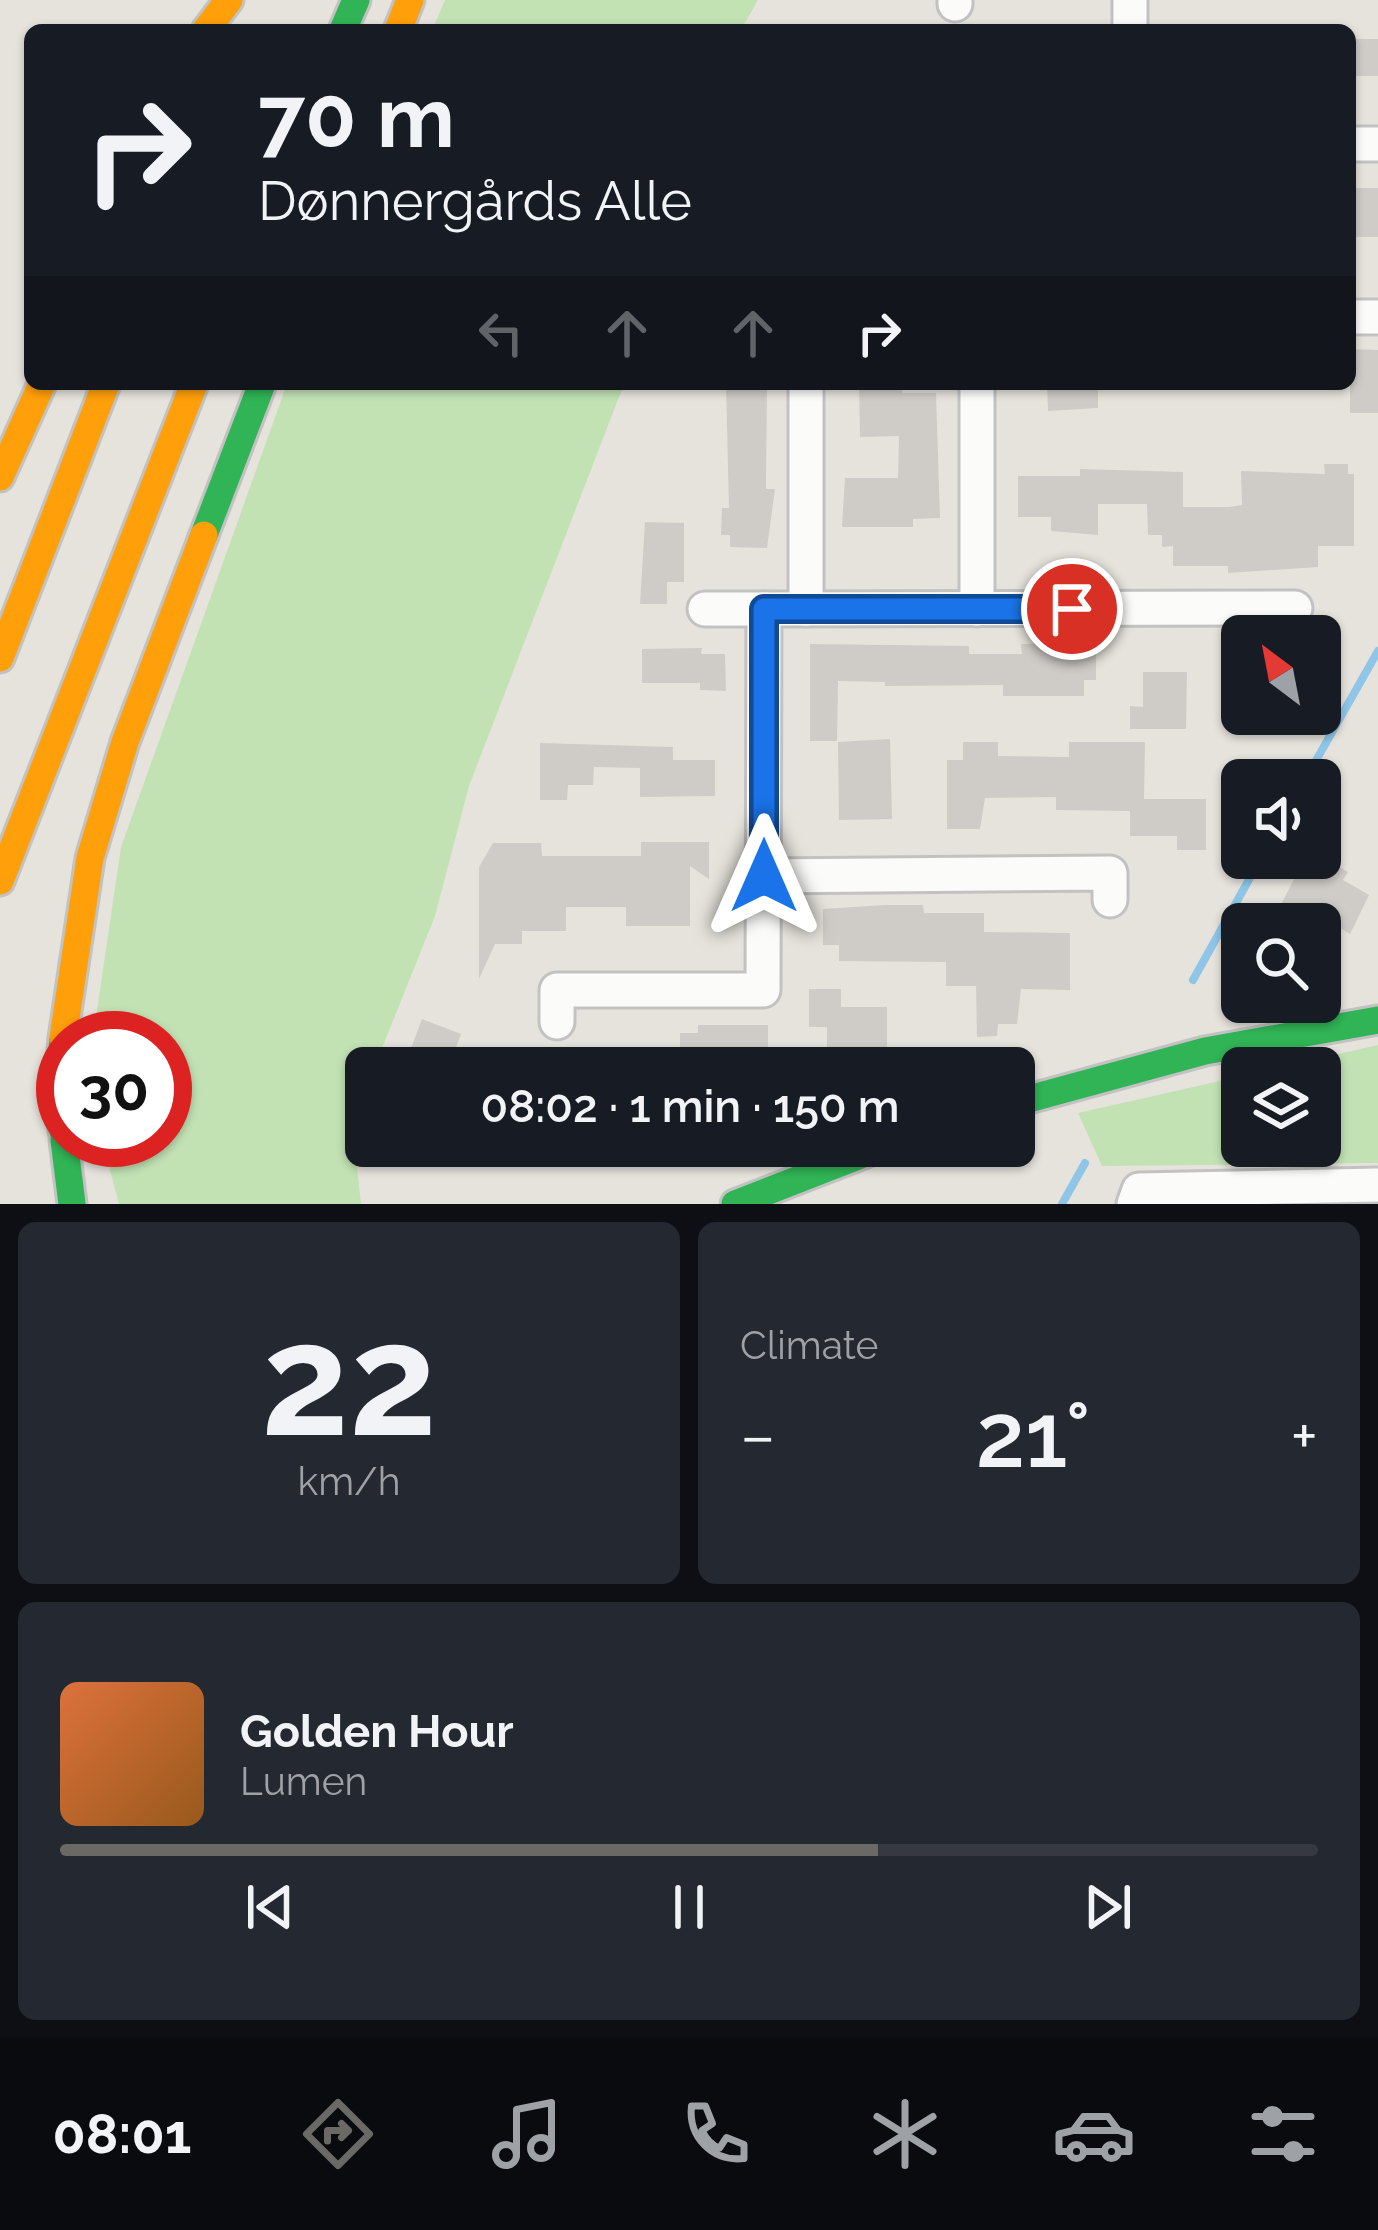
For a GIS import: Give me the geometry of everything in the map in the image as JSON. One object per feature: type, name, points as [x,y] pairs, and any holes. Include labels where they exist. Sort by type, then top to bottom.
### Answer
[{"type":"main road","points":[[211,24],[229,0]]},
{"type":"main road","points":[[0,477],[39,390]]},
{"type":"main road","points":[[0,658],[104,390]]},
{"type":"main road","points":[[0,881],[192,390]]},
{"type":"main road","points":[[67,1011],[90,858],[125,742],[260,390]]},
{"type":"main road","points":[[1035,1097],[1205,1051],[1378,1020]]},
{"type":"main road","points":[[67,1167],[72,1204]]},
{"type":"main road","points":[[735,1204],[830,1167]]},
{"type":"street","points":[[806,390],[806,609]]},
{"type":"street","points":[[977,390],[977,609]]},
{"type":"street","points":[[705,609],[1295,608]]},
{"type":"street","points":[[557,1022],[557,990],[763,990],[764,609]]},
{"type":"street","points":[[764,876],[1110,873],[1110,900]]},
{"type":"street","points":[[1134,1204],[1139,1190],[1378,1185]]},
{"type":"green space","points":[[445,0],[758,0],[744,24],[435,24]]},
{"type":"green space","points":[[285,390],[622,390],[469,786],[435,916],[382,1047],[345,1047],[345,1167],[357,1167],[361,1204],[119,1204],[109,1167],[192,1167],[192,1011],[97,1011],[121,847]]},
{"type":"green space","points":[[1378,1045],[1378,1163],[1341,1163],[1341,1053]]},
{"type":"green space","points":[[1221,1081],[1221,1165],[1102,1166],[1078,1113]]},
{"type":"building","points":[[1356,39],[1378,39],[1378,76],[1356,76]]},
{"type":"building","points":[[1356,188],[1378,188],[1378,237],[1356,237]]},
{"type":"building","points":[[1356,349],[1378,350],[1378,413],[1350,413],[1350,390],[1356,390]]},
{"type":"building","points":[[726,390],[767,390],[766,489],[775,489],[767,548],[730,547],[730,535],[721,535],[722,508],[729,508]]},
{"type":"building","points":[[859,390],[936,393],[940,518],[913,519],[913,527],[842,527],[845,478],[898,478],[899,436],[860,437]]},
{"type":"building","points":[[1047,390],[1098,390],[1098,408],[1048,411]]},
{"type":"building","points":[[1324,464],[1348,464],[1348,474],[1354,474],[1354,546],[1318,546],[1318,567],[1228,573],[1228,566],[1173,566],[1173,546],[1162,547],[1162,535],[1148,535],[1147,504],[1098,504],[1098,535],[1051,531],[1051,517],[1018,517],[1018,476],[1080,476],[1080,469],[1183,472],[1183,507],[1229,507],[1242,505],[1241,471],[1325,474]]},
{"type":"building","points":[[645,522],[684,523],[684,582],[667,582],[667,604],[640,604]]},
{"type":"building","points":[[1096,643],[1096,680],[1084,680],[1084,696],[1003,696],[1003,685],[885,686],[885,682],[838,681],[837,741],[810,741],[810,644],[969,646],[969,654],[1022,654],[1021,644]]},
{"type":"building","points":[[702,648],[701,654],[725,654],[726,691],[700,690],[700,683],[642,683],[642,649]]},
{"type":"building","points":[[1143,672],[1187,672],[1186,729],[1130,729],[1130,706],[1143,707]]},
{"type":"building","points":[[890,739],[892,819],[839,820],[838,742]]},
{"type":"building","points":[[963,742],[998,742],[998,756],[1069,757],[1069,742],[1145,742],[1144,799],[1206,799],[1206,850],[1177,850],[1177,836],[1130,836],[1130,811],[1056,810],[1056,797],[985,798],[980,829],[947,829],[947,760],[963,760]]},
{"type":"building","points":[[540,743],[673,747],[673,760],[715,760],[715,796],[640,797],[640,768],[594,767],[593,785],[568,785],[567,800],[540,800]]},
{"type":"building","points":[[641,842],[709,842],[709,879],[690,866],[690,926],[626,926],[626,907],[566,907],[566,931],[522,931],[522,944],[495,944],[479,979],[479,867],[493,843],[541,843],[542,856],[641,856]]},
{"type":"building","points":[[1341,868],[1348,872],[1343,880],[1369,895],[1350,934],[1341,928],[1341,903],[1282,903],[1294,879],[1341,879]]},
{"type":"building","points":[[923,905],[924,913],[984,913],[984,932],[1070,933],[1070,990],[1021,989],[1017,1024],[998,1024],[997,1036],[977,1037],[976,986],[946,986],[946,962],[839,961],[839,945],[823,945],[823,909]]},
{"type":"building","points":[[809,989],[841,989],[841,1007],[887,1007],[887,1047],[827,1047],[827,1027],[809,1027]]},
{"type":"building","points":[[422,1019],[461,1034],[456,1047],[412,1047]]},
{"type":"building","points":[[698,1025],[768,1025],[768,1047],[680,1047],[680,1033],[698,1033]]},
{"type":"waterway","points":[[1317,759],[1378,651]]},
{"type":"waterway","points":[[1193,980],[1249,879]]},
{"type":"waterway","points":[[1062,1204],[1085,1163]]},
{"type":"traffic: fast","points":[[346,24],[356,0]]},
{"type":"traffic: fast","points":[[204,535],[260,390]]},
{"type":"traffic: fast","points":[[1035,1097],[1205,1051],[1378,1020]]},
{"type":"traffic: fast","points":[[67,1167],[72,1204]]},
{"type":"traffic: fast","points":[[735,1204],[830,1167]]},
{"type":"traffic: slow","points":[[211,24],[229,0]]},
{"type":"traffic: slow","points":[[400,24],[410,0]]},
{"type":"traffic: slow","points":[[0,477],[39,390]]},
{"type":"traffic: slow","points":[[0,658],[104,390]]},
{"type":"traffic: slow","points":[[0,881],[192,390]]},
{"type":"traffic: slow","points":[[67,1011],[90,858],[125,742],[204,535]]},
{"type":"route","points":[[764,876],[764,609],[1072,609]]}]
